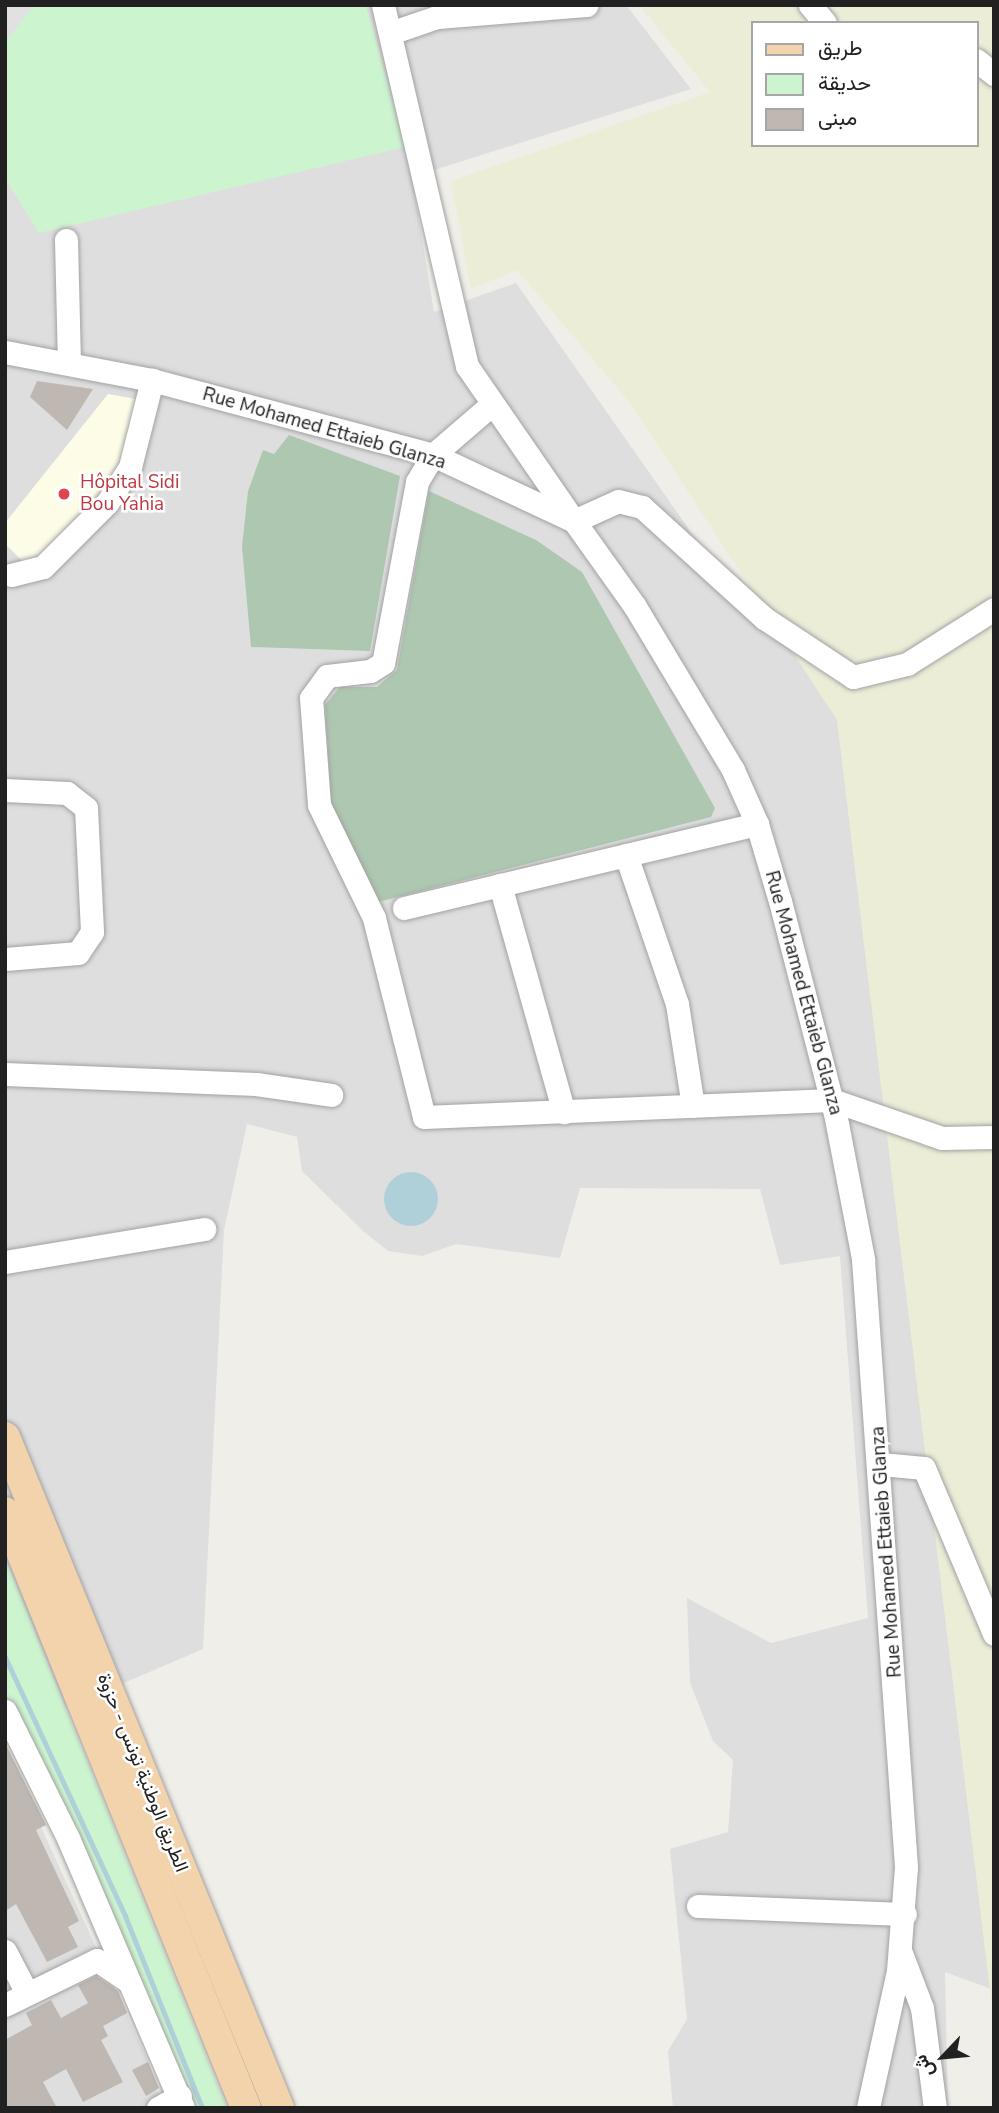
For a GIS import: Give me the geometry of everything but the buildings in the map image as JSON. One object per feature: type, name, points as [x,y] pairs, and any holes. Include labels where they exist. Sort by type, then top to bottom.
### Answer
[{"type":"main road","name":"الطريق الوطنية تونس - حزوة","points":[[5,1437],[94,1692],[246,2108]]},
{"type":"main road","name":"الطريق الوطنية تونس - حزوة","points":[[5,1512],[94,1692],[279,2108]]},
{"type":"street","points":[[383,5],[393,32],[455,327],[467,366],[491,405],[574,521],[618,500],[642,507],[764,618],[853,677],[907,664],[994,609]]},
{"type":"street","points":[[393,32],[437,17],[587,5]]},
{"type":"street","points":[[810,5],[823,21]]},
{"type":"street","points":[[978,62],[994,74]]},
{"type":"street","points":[[66,240],[69,360]]},
{"type":"street","name":"Rue Mohamed Ettaieb Glanza","points":[[5,352],[69,360],[433,455],[574,521],[634,605],[757,824],[832,1100],[863,1259],[881,1464],[904,1784],[905,1914],[891,2011],[867,2108]]},
{"type":"street","points":[[11,575],[43,567],[107,503],[130,467],[152,380]]},
{"type":"street","points":[[491,405],[433,455],[416,481],[383,663],[370,671],[327,676],[314,689],[319,805],[374,918],[393,974],[424,1117],[832,1100],[942,1138],[994,1137]]},
{"type":"street","points":[[5,790],[67,793],[86,808],[92,932],[78,953],[5,959]]},
{"type":"street","points":[[404,908],[757,824]]},
{"type":"street","points":[[626,855],[677,1004],[693,1106]]},
{"type":"street","points":[[500,885],[564,1112]]},
{"type":"street","points":[[5,1074],[256,1084],[331,1095]]},
{"type":"street","points":[[5,1262],[204,1229]]},
{"type":"street","points":[[881,1464],[925,1468],[994,1634]]},
{"type":"street","points":[[5,1711],[132,1984],[181,2102],[158,2108]]},
{"type":"street","points":[[698,1906],[905,1914]]},
{"type":"street","points":[[5,1951],[27,1993]]},
{"type":"street","points":[[901,1953],[922,2008],[935,2108]]},
{"type":"street","points":[[5,2005],[97,1960],[132,1984]]},
{"type":"street","points":[[891,2011],[922,2008]]},
{"type":"shaded area","points":[[5,5],[626,5],[691,89],[412,177],[434,312],[516,283],[748,613],[925,525],[994,1990],[945,1972],[948,2108],[673,2108],[668,2051],[687,2019],[670,1849],[728,1832],[733,1760],[713,1741],[690,1683],[687,1598],[771,1643],[868,1618],[840,1256],[780,1265],[760,1189],[580,1188],[560,1258],[456,1244],[422,1256],[388,1251],[363,1231],[302,1171],[297,1137],[247,1124],[224,1230],[203,1649],[5,1734]]},
{"type":"shaded area","points":[[5,5],[34,5],[5,42]]},
{"type":"shaded area","points":[[639,5],[994,5],[994,2024],[837,720],[630,403],[517,270],[471,289],[451,181],[710,92]]},
{"type":"shaded area","name":"Hôpital Sidi Bou Yahia","points":[[108,394],[136,399],[127,464],[36,563],[27,565],[7,546],[5,523]]},
{"type":"shaded area","points":[[289,435],[400,476],[370,651],[251,647],[242,547],[248,491],[263,450],[274,454]]},
{"type":"shaded area","points":[[429,491],[536,540],[582,572],[715,808],[711,817],[378,902],[331,804],[325,705],[340,687],[377,687],[397,670]]},
{"type":"shaded area","points":[[5,1748],[148,2061],[163,2108],[5,2108]]},
{"type":"green space","points":[[34,5],[366,5],[405,147],[39,233],[5,178],[5,42]]},
{"type":"green space","points":[[5,1558],[227,2108],[188,2108],[5,1696]]},
{"type":"water","points":[[416,1172],[426,1176],[434,1184],[438,1199],[434,1214],[426,1222],[406,1226],[396,1222],[388,1214],[384,1194],[388,1184],[396,1176]]},
{"type":"waterway","points":[[5,1657],[125,1916],[202,2108]]},
{"type":"place","name":"Hôpital Sidi Bou Yahia","points":[[64,494]]}]
